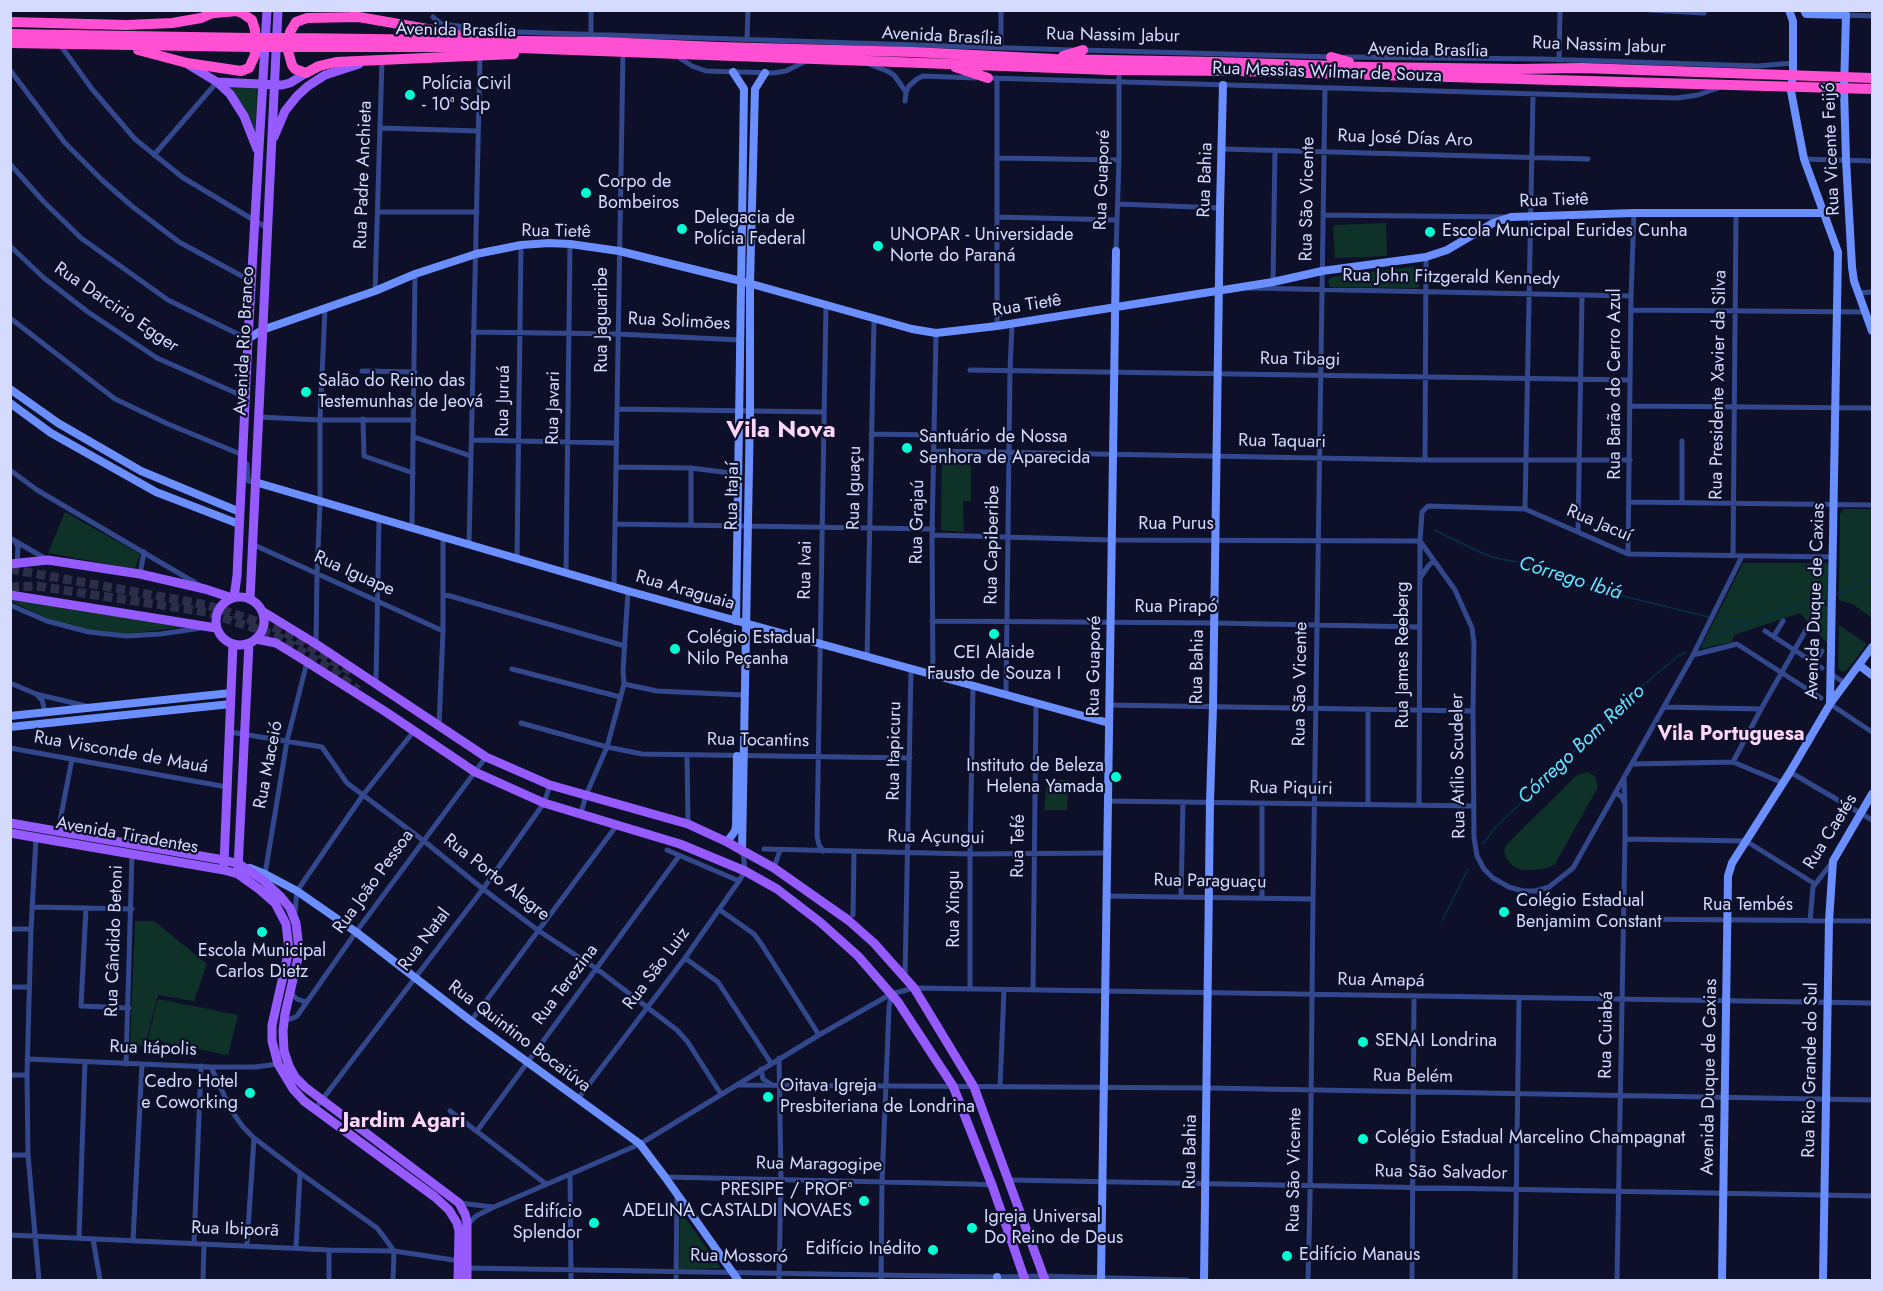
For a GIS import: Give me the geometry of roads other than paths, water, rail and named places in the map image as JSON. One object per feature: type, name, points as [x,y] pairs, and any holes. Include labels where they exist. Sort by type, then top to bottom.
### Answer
[{"type":"highway","points":[[316,10],[427,29],[479,35]]},
{"type":"highway","points":[[16,22],[172,23],[201,18],[217,12],[237,11],[252,20],[255,30],[255,55],[252,64],[241,71],[187,63],[115,45]]},
{"type":"highway","points":[[359,17],[307,18],[293,25],[290,32],[289,59],[295,69],[306,73],[327,63],[578,51]]},
{"type":"highway","points":[[16,22],[75,36]]},
{"type":"highway","name":"Avenida Brasília","points":[[10,34],[251,42]]},
{"type":"highway","name":"Avenida Brasília","points":[[294,42],[479,35],[718,47],[1119,61]]},
{"type":"highway","points":[[718,47],[747,39]]},
{"type":"highway","name":"Avenida Brasília","points":[[10,43],[115,45],[294,42],[940,63],[1224,62],[1366,67],[1582,68],[1776,74],[1793,69],[1872,89]]},
{"type":"highway","points":[[868,43],[912,52]]},
{"type":"highway","points":[[1055,59],[1083,50]]},
{"type":"highway","points":[[1330,57],[1366,67]]},
{"type":"highway","points":[[1518,69],[1542,59]]},
{"type":"highway","name":"Avenida Brasília","points":[[1224,62],[1791,88],[1872,78]]},
{"type":"highway","points":[[940,63],[993,78]]},
{"type":"highway","points":[[1758,66],[1776,74]]},
{"type":"main road","name":"Avenida Rio Branco","points":[[233,597],[237,576],[267,10]]},
{"type":"main road","name":"Avenida Rio Branco","points":[[250,599],[278,10]]},
{"type":"main road","points":[[271,145],[285,111],[308,86],[325,75],[379,60]]},
{"type":"main road","points":[[187,63],[217,82],[237,102],[259,154]]},
{"type":"main road","points":[[217,82],[275,85],[290,83],[306,73]]},
{"type":"main road","points":[[14,564],[48,560],[140,574],[233,597],[250,599],[262,611],[376,683],[486,757],[550,785],[688,824],[774,868],[848,920],[874,943],[914,988],[974,1087],[1044,1278]]},
{"type":"main road","points":[[10,595],[216,628]]},
{"type":"main road","points":[[233,597],[221,605],[215,620],[216,628],[226,641],[241,645],[252,641],[261,633],[264,625],[262,611]]},
{"type":"main road","points":[[252,641],[276,643],[476,772],[544,802],[680,844],[745,871],[777,889],[820,922],[858,956],[898,1002],[953,1086],[992,1185],[1024,1279]]},
{"type":"main road","points":[[252,641],[244,734],[238,869],[275,903],[286,924],[289,950],[275,1009],[272,1036],[278,1064],[293,1089],[315,1109],[435,1197],[449,1210],[458,1227],[458,1281]]},
{"type":"main road","points":[[224,865],[233,644]]},
{"type":"main road","name":"Avenida Tiradentes","points":[[10,823],[74,834],[134,849]]},
{"type":"main road","points":[[36,838],[36,833],[40,831],[74,834]]},
{"type":"main road","name":"Avenida Tiradentes","points":[[10,833],[134,849],[238,869]]},
{"type":"main road","points":[[238,869],[263,880],[290,908],[296,923],[298,958],[292,998],[284,1019],[283,1044],[289,1066],[300,1083],[322,1101],[459,1203],[468,1224],[467,1281]]},
{"type":"main road","points":[[458,1260],[467,1253]]},
{"type":"street","points":[[591,10],[591,35]]},
{"type":"street","points":[[747,39],[748,10]]},
{"type":"street","points":[[1001,10],[1001,48]]},
{"type":"street","points":[[1559,60],[1560,10]]},
{"type":"street","points":[[1650,10],[1704,13]]},
{"type":"street","name":"Avenida Duque de Caxias","points":[[1722,1281],[1728,876],[1732,863],[1830,704],[1838,249],[1804,159],[1791,88],[1793,21],[1789,10]]},
{"type":"street","points":[[1793,21],[1805,12],[1872,16]]},
{"type":"street","points":[[427,29],[433,14]]},
{"type":"street","name":"Rua Nassim Jabur","points":[[433,14],[441,24],[467,27],[479,35],[591,35],[1083,50],[1119,61]]},
{"type":"street","name":"Rua Vicente Feijó","points":[[1846,15],[1844,83],[1851,245],[1854,281],[1872,331]]},
{"type":"street","points":[[61,44],[92,89],[135,140],[183,177],[267,228]]},
{"type":"street","name":"Rua Jaguaribe","points":[[614,586],[623,53]]},
{"type":"street","points":[[674,54],[692,66],[703,70],[733,72],[786,71],[808,60]]},
{"type":"street","points":[[469,544],[480,56]]},
{"type":"street","name":"Rua Nassim Jabur","points":[[1224,62],[1330,57],[1542,59],[1793,69]]},
{"type":"street","name":"Rua Padre Anchieta","points":[[375,291],[380,128],[379,60]]},
{"type":"street","points":[[859,60],[887,71],[898,80],[906,92],[905,101]]},
{"type":"street","name":"Rua Guaporé","points":[[1101,1279],[1119,61]]},
{"type":"street","name":"Rua Bahia","points":[[1204,1281],[1210,802],[1224,62]]},
{"type":"street","points":[[10,70],[65,143],[102,180],[179,242],[251,281]]},
{"type":"street","points":[[733,72],[744,89],[755,88],[765,73]]},
{"type":"street","name":"Rua Messias Wilmar de Souza","points":[[906,92],[913,82],[923,76],[1677,98],[1698,95],[1728,85]]},
{"type":"street","points":[[993,78],[998,158],[997,326]]},
{"type":"street","points":[[154,155],[217,82]]},
{"type":"street","name":"Rua Itajaí","points":[[727,842],[736,826],[744,695],[755,88]]},
{"type":"street","name":"Rua Itajaí","points":[[736,621],[744,89]]},
{"type":"street","name":"Rua São Vicente","points":[[1308,1281],[1325,89]]},
{"type":"street","points":[[1525,509],[1533,94]]},
{"type":"street","points":[[380,128],[478,131]]},
{"type":"street","name":"Rua José Días Aro","points":[[1222,149],[1588,159]]},
{"type":"street","points":[[1273,282],[1275,150]]},
{"type":"street","points":[[998,158],[1119,160]]},
{"type":"street","points":[[1804,159],[1872,161]]},
{"type":"street","points":[[10,164],[44,202],[90,245],[168,300],[248,339]]},
{"type":"street","points":[[1118,204],[1220,208]]},
{"type":"street","points":[[378,212],[477,212]]},
{"type":"street","name":"Rua Tietê","points":[[248,339],[262,330],[375,291],[415,274],[476,254],[521,245],[570,244],[619,251],[750,283],[873,319],[936,333],[1012,324],[1273,282],[1322,271],[1426,257],[1454,246],[1483,223],[1511,217],[1634,213],[1825,213]]},
{"type":"street","name":"Rua Barão do Cerro Azul","points":[[1628,554],[1634,213]]},
{"type":"street","name":"Rua Presidente Xavier da Silva","points":[[1732,556],[1736,214]]},
{"type":"street","points":[[1323,215],[1474,217],[1483,223]]},
{"type":"street","points":[[998,217],[1117,220]]},
{"type":"street","name":"Rua Javari","points":[[566,572],[570,244]]},
{"type":"street","name":"Rua Juruá","points":[[517,557],[521,245]]},
{"type":"street","points":[[1838,249],[1851,245]]},
{"type":"street","name":"Rua Darcirio Egger","points":[[10,246],[43,277],[70,298],[157,358],[245,397]]},
{"type":"street","points":[[1425,460],[1426,257]]},
{"type":"street","points":[[412,527],[415,274]]},
{"type":"street","points":[[1838,283],[1854,281]]},
{"type":"street","name":"Rua John Fitzgerald Kennedy","points":[[1234,288],[1631,296]]},
{"type":"street","points":[[1858,293],[1872,292]]},
{"type":"street","points":[[1578,531],[1581,296]]},
{"type":"street","name":"Rua Ivai","points":[[824,851],[819,845],[817,836],[826,305]]},
{"type":"street","points":[[316,644],[320,420],[325,309]]},
{"type":"street","points":[[1631,310],[1865,312]]},
{"type":"street","points":[[10,318],[115,399],[243,458],[248,464],[248,481],[255,482]]},
{"type":"street","name":"Rua Iguaçu","points":[[867,657],[873,319]]},
{"type":"street","name":"Rua Capiberibe","points":[[1006,695],[1012,324]]},
{"type":"street","name":"Rua Solimões","points":[[473,332],[618,334],[740,340]]},
{"type":"street","name":"Rua Grajaú","points":[[933,675],[936,333]]},
{"type":"street","name":"Rua Tibagi","points":[[970,370],[1630,380]]},
{"type":"street","points":[[362,371],[415,372]]},
{"type":"street","points":[[10,389],[58,423],[141,471],[240,512]]},
{"type":"street","points":[[10,403],[51,433],[135,481],[156,492],[239,524]]},
{"type":"street","points":[[1631,406],[1872,408]]},
{"type":"street","points":[[618,409],[823,412]]},
{"type":"street","points":[[258,417],[320,420],[414,420]]},
{"type":"street","points":[[363,419],[364,456],[413,473]]},
{"type":"street","points":[[51,433],[58,423]]},
{"type":"street","points":[[871,434],[934,435]]},
{"type":"street","points":[[414,437],[471,456]]},
{"type":"street","points":[[472,440],[617,443]]},
{"type":"street","points":[[1682,441],[1682,502]]},
{"type":"street","name":"Rua Taquari","points":[[934,451],[1425,460],[1630,460]]},
{"type":"street","points":[[616,467],[691,468],[739,474]]},
{"type":"street","points":[[691,468],[691,525]]},
{"type":"street","points":[[10,470],[38,490],[206,589]]},
{"type":"street","points":[[135,481],[141,471]]},
{"type":"street","name":"Rua Araguaia","points":[[255,482],[628,591],[1108,723]]},
{"type":"street","points":[[1629,502],[1872,505]]},
{"type":"street","name":"Rua Jacuí","points":[[1428,506],[1525,509],[1628,554],[1833,557]]},
{"type":"street","name":"Rua James Reeberg","points":[[1419,805],[1420,541],[1422,512],[1428,506]]},
{"type":"street","points":[[376,683],[379,519]]},
{"type":"street","name":"Rua Purus","points":[[615,524],[869,528],[1008,538],[1420,541]]},
{"type":"street","points":[[439,727],[444,537]]},
{"type":"street","points":[[12,539],[48,560]]},
{"type":"street","points":[[12,539],[18,547],[14,564]]},
{"type":"street","name":"Rua Atílio Scudeler","points":[[1420,541],[1455,590],[1472,628],[1475,846],[1478,859],[1493,878],[1523,891],[1549,888],[1572,870],[1694,655],[1742,556]]},
{"type":"street","name":"Rua Iguape","points":[[252,544],[443,631]]},
{"type":"street","points":[[140,574],[144,552]]},
{"type":"street","points":[[1419,579],[1434,561]]},
{"type":"street","points":[[581,813],[586,795],[607,747],[624,684],[628,591]]},
{"type":"street","points":[[443,594],[625,646]]},
{"type":"street","points":[[10,605],[47,621],[89,632],[126,636],[204,627]]},
{"type":"street","name":"Rua Pirapó","points":[[932,621],[1214,622],[1419,627]]},
{"type":"street","points":[[1774,636],[1783,621]]},
{"type":"street","points":[[1733,762],[1808,628]]},
{"type":"street","points":[[1765,631],[1822,668]]},
{"type":"street","points":[[1694,655],[1737,644],[1821,698]]},
{"type":"street","points":[[1872,647],[1830,704],[1872,732]]},
{"type":"street","points":[[1815,663],[1822,651]]},
{"type":"street","name":"Rua Maceió","points":[[265,874],[287,741],[307,662]]},
{"type":"street","points":[[1859,665],[1872,675]]},
{"type":"street","points":[[512,669],[620,697]]},
{"type":"street","name":"Rua Itapicuru","points":[[905,978],[911,669]]},
{"type":"street","points":[[1831,674],[1845,683]]},
{"type":"street","points":[[10,683],[36,694],[93,707]]},
{"type":"street","points":[[624,684],[657,691],[744,695]]},
{"type":"street","name":"Rua Xingu","points":[[970,989],[973,686]]},
{"type":"street","points":[[10,716],[231,693]]},
{"type":"street","points":[[36,694],[42,700],[45,712]]},
{"type":"street","points":[[161,701],[162,711]]},
{"type":"street","name":"Rua Tefé","points":[[1033,990],[1036,703]]},
{"type":"street","points":[[10,727],[231,704]]},
{"type":"street","points":[[1109,705],[1473,711]]},
{"type":"street","points":[[1664,707],[1761,709]]},
{"type":"street","points":[[1368,709],[1368,805]]},
{"type":"street","name":"Rua Tocantins","points":[[521,723],[607,747],[642,754],[910,758]]},
{"type":"street","points":[[296,923],[297,891],[363,795],[414,731]]},
{"type":"street","name":"Rua Porto Alegre","points":[[230,732],[322,747],[347,783],[539,931],[597,969],[677,1030],[687,1041],[721,1094]]},
{"type":"street","name":"Rua Visconde de Mauá","points":[[10,748],[227,787]]},
{"type":"street","points":[[687,755],[688,824]]},
{"type":"street","name":"Rua Itajaí","points":[[740,756],[742,850]]},
{"type":"street","name":"Rua João Pessoa","points":[[284,1019],[294,1018],[486,757]]},
{"type":"street","points":[[58,831],[72,759]]},
{"type":"street","points":[[1632,764],[1733,762],[1783,783]]},
{"type":"street","points":[[1790,772],[1872,820]]},
{"type":"street","name":"Rua Cuiabá","points":[[1617,1281],[1626,839],[1624,779]]},
{"type":"street","name":"Rua Natal","points":[[315,1109],[483,889],[544,802],[550,785]]},
{"type":"street","points":[[1616,793],[1622,797],[1625,804]]},
{"type":"street","name":"Rua Caetés","points":[[1810,921],[1815,884],[1833,861],[1872,794]]},
{"type":"street","name":"Rua Piquiri","points":[[1107,801],[1474,806]]},
{"type":"street","points":[[1181,897],[1183,802]]},
{"type":"street","points":[[1262,803],[1262,898]]},
{"type":"street","points":[[471,1022],[618,824]]},
{"type":"street","name":"Rua Ivai","points":[[810,851],[817,836]]},
{"type":"street","points":[[36,838],[27,1075],[28,1155],[39,1281]]},
{"type":"street","points":[[1626,839],[1746,841],[1815,884]]},
{"type":"street","name":"Rua Cândido Betoni","points":[[126,1064],[134,849]]},
{"type":"street","name":"Rua Açungui","points":[[764,849],[970,854],[1107,854]]},
{"type":"street","points":[[667,850],[739,881]]},
{"type":"street","points":[[742,850],[745,871]]},
{"type":"street","points":[[774,868],[780,850]]},
{"type":"street","points":[[853,915],[854,852]]},
{"type":"street","name":"Rua Terezina","points":[[477,1131],[679,856]]},
{"type":"street","name":"Rua Rio Grande do Sul","points":[[1823,1281],[1827,1002],[1833,861]]},
{"type":"street","name":"Rua Quintino Bocaiúva","points":[[238,869],[265,874],[297,891],[356,932],[471,1022],[640,1144],[738,1281]]},
{"type":"street","name":"Rua São Luiz","points":[[578,1100],[685,958],[745,871]]},
{"type":"street","name":"Rua Paraguaçu","points":[[1106,896],[1312,899]]},
{"type":"street","points":[[33,907],[132,909]]},
{"type":"street","points":[[86,908],[81,1006],[129,1008]]},
{"type":"street","points":[[720,910],[754,934],[819,1035]]},
{"type":"street","name":"Rua Tembés","points":[[1624,919],[1872,921]]},
{"type":"street","points":[[10,929],[31,929]]},
{"type":"street","points":[[685,958],[718,982],[771,1063]]},
{"type":"street","points":[[10,987],[29,987]]},
{"type":"street","name":"Rua Amapá","points":[[468,1224],[476,1216],[494,1207],[640,1144],[779,1058],[891,994],[914,988],[1872,1003]]},
{"type":"street","points":[[999,1087],[1004,990]]},
{"type":"street","points":[[881,1277],[885,1085],[891,994]]},
{"type":"street","points":[[1412,1281],[1414,997]]},
{"type":"street","points":[[275,1009],[292,998],[306,1002]]},
{"type":"street","points":[[1515,1281],[1519,999]]},
{"type":"street","points":[[779,1058],[781,1179],[779,1281]]},
{"type":"street","name":"Rua Itápolis","points":[[27,1059],[211,1067],[278,1064]]},
{"type":"street","points":[[79,1238],[85,1062]]},
{"type":"street","points":[[133,1241],[142,1064]]},
{"type":"street","points":[[194,1243],[201,1066]]},
{"type":"street","points":[[211,1067],[231,1110],[254,1138],[377,1228],[384,1236],[394,1251],[393,1281]]},
{"type":"street","points":[[761,1069],[762,1077],[771,1084]]},
{"type":"street","points":[[10,1075],[27,1075]]},
{"type":"street","name":"Rua Belém","points":[[737,1085],[1207,1088],[1872,1100]]},
{"type":"street","points":[[450,1111],[546,1184]]},
{"type":"street","points":[[247,1245],[254,1138]]},
{"type":"street","points":[[10,1155],[28,1155]]},
{"type":"street","points":[[972,1184],[983,1178],[987,1172]]},
{"type":"street","points":[[296,1248],[300,1173]]},
{"type":"street","points":[[570,1174],[571,1281]]},
{"type":"street","name":"Rua Maragogipe","points":[[665,1177],[992,1185]]},
{"type":"street","name":"Rua São Salvador","points":[[1009,1180],[1872,1196]]},
{"type":"street","points":[[676,1281],[677,1195]]},
{"type":"street","points":[[459,1203],[494,1207]]},
{"type":"street","name":"Rua Ibiporã","points":[[10,1235],[394,1251],[458,1260]]},
{"type":"street","points":[[93,1239],[100,1281]]},
{"type":"street","points":[[204,1244],[204,1281]]},
{"type":"street","points":[[329,1250],[329,1281]]},
{"type":"street","points":[[458,1260],[467,1268]]},
{"type":"street","name":"Rua Mossoró","points":[[467,1268],[1187,1281]]},
{"type":"waterway","name":"Córrego Ibiá","points":[[1434,530],[1484,554],[1535,565],[1602,591],[1709,617]]},
{"type":"waterway","name":"Córrego Bom Retiro","points":[[1835,595],[1872,579]]},
{"type":"waterway","name":"Córrego Bom Retiro","points":[[1702,643],[1716,635],[1830,596]]},
{"type":"waterway","name":"Córrego Ibiá","points":[[1719,619],[1753,622]]},
{"type":"waterway","name":"Córrego Bom Retiro","points":[[1483,844],[1494,829],[1627,699],[1678,656],[1686,652]]},
{"type":"waterway","name":"Córrego Bom Retiro","points":[[1442,921],[1468,869]]},
{"type":"tunnel","points":[[10,569],[207,605],[279,629],[355,674]]},
{"type":"tunnel","points":[[10,587],[37,586],[206,612],[275,635],[332,670],[358,690]]},
{"type":"place","name":"Polícia Civil - 10ª Sdp","points":[[410,95]]},
{"type":"place","name":"Corpo de Bombeiros","points":[[586,193]]},
{"type":"place","name":"Delegacia de Polícia Federal","points":[[682,229]]},
{"type":"place","name":"Escola Municipal Eurides Cunha","points":[[1430,232]]},
{"type":"place","name":"UNOPAR - Universidade Norte do Paraná","points":[[878,246]]},
{"type":"place","name":"Salão do Reino das Testemunhas de Jeová","points":[[306,392]]},
{"type":"place","name":"Santuário de Nossa Senhora de Aparecida","points":[[907,448]]},
{"type":"place","name":"CEI Alaide Fausto de Souza I","points":[[994,634]]},
{"type":"place","name":"Colégio Estadual Nilo Peçanha","points":[[675,649]]},
{"type":"place","name":"Instituto de Beleza Helena Yamada","points":[[1116,777]]},
{"type":"place","name":"Colégio Estadual Benjamim Constant","points":[[1504,912]]},
{"type":"place","name":"Escola Municipal Carlos Dietz","points":[[262,932]]},
{"type":"place","name":"SENAI Londrina","points":[[1363,1042]]},
{"type":"place","name":"Cedro Hotel e Coworking","points":[[250,1093]]},
{"type":"place","name":"Oitava Igreja Presbiteriana de Londrina","points":[[768,1097]]},
{"type":"place","name":"Colégio Estadual Marcelino Champagnat","points":[[1363,1139]]},
{"type":"place","name":"PRESIPE / PROFª ADELINA CASTALDI NOVAES","points":[[864,1201]]},
{"type":"place","name":"Edifício Splendor","points":[[594,1223]]},
{"type":"place","name":"Igreja Universal Do Reino de Deus","points":[[972,1228]]},
{"type":"place","name":"Edifício Inédito","points":[[933,1250]]},
{"type":"place","name":"Edifício Manaus","points":[[1287,1256]]},
{"type":"district","name":"Vila Nova","points":[[781,431]]},
{"type":"district","name":"Vila Portuguesa","points":[[1731,735]]},
{"type":"district","name":"Jardim Agari","points":[[404,1122]]}]
